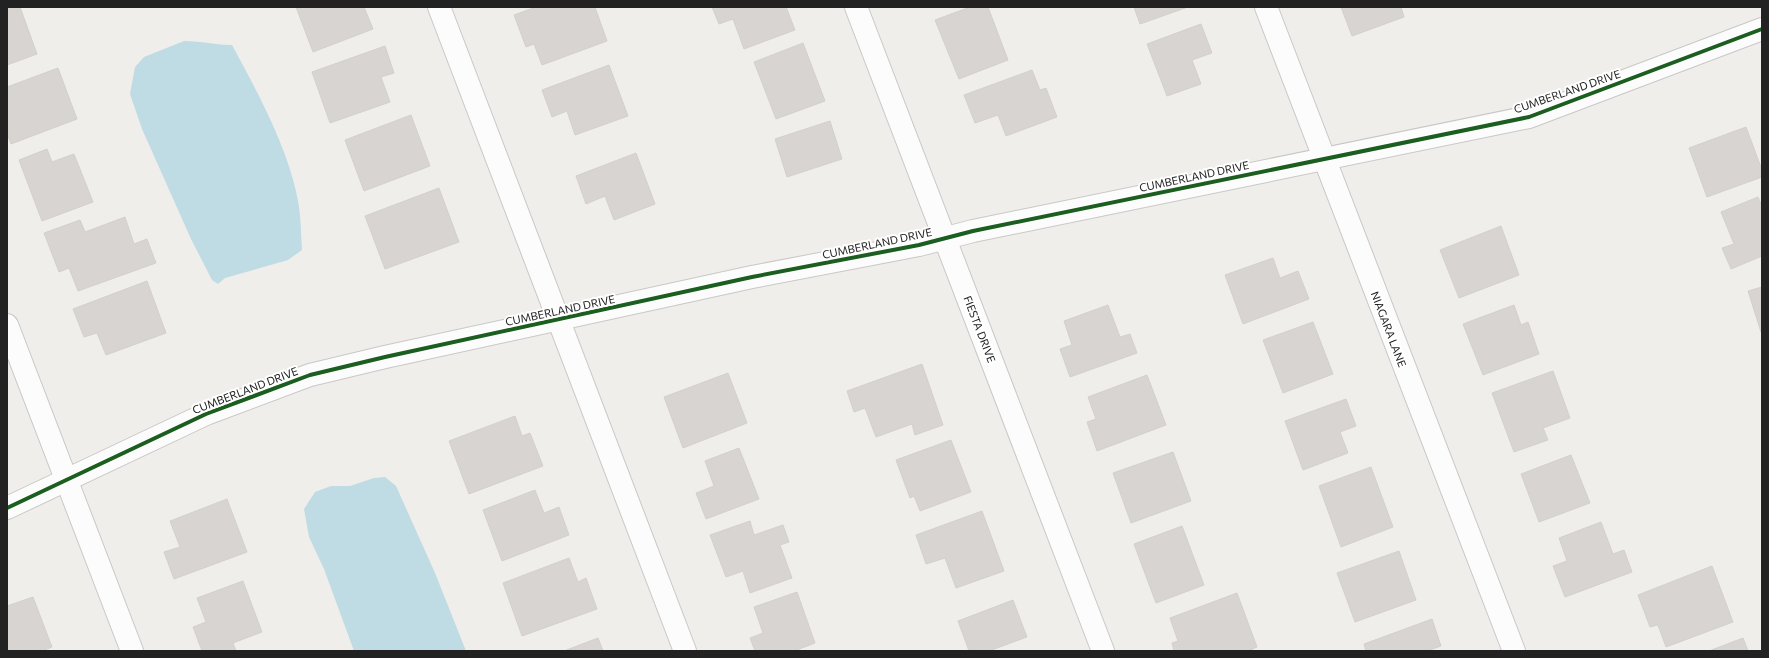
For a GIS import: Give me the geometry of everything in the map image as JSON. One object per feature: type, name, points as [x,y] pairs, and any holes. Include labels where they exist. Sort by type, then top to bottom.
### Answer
[{"type":"street","points":[[439,7],[685,651]]},
{"type":"street","name":"FIESTA DRIVE","points":[[856,7],[1103,651]]},
{"type":"street","name":"NIAGARA LANE","points":[[1266,7],[1323,160],[1514,651]]},
{"type":"street","name":"CUMBERLAND DRIVE","points":[[7,508],[206,414],[310,375],[393,355],[752,277],[919,245],[945,238],[1530,116],[1762,29]]},
{"type":"street","points":[[7,325],[132,651]]},
{"type":"water","points":[[184,41],[232,45],[263,103],[281,145],[289,166],[299,207],[302,250],[288,260],[225,278],[218,284],[212,280],[191,239],[142,129],[130,94],[135,67],[144,57]]},
{"type":"water","points":[[385,477],[396,486],[435,573],[466,651],[354,651],[324,569],[309,537],[304,509],[315,492],[331,486],[350,486],[374,478]]},
{"type":"building","points":[[7,7],[20,7],[37,54],[7,65]]},
{"type":"building","points":[[296,7],[364,7],[373,29],[313,52]]},
{"type":"building","points":[[536,7],[595,7],[607,41],[542,65],[534,44],[526,47],[514,15]]},
{"type":"building","points":[[712,7],[786,7],[795,30],[744,49],[733,19],[719,24]]},
{"type":"building","points":[[970,7],[988,7],[1008,60],[959,79],[935,20]]},
{"type":"building","points":[[1134,7],[1188,7],[1140,24]]},
{"type":"building","points":[[1341,7],[1401,7],[1404,17],[1352,36]]},
{"type":"building","points":[[1201,24],[1212,53],[1192,60],[1201,84],[1167,96],[1147,44]]},
{"type":"building","points":[[803,43],[825,101],[776,119],[754,62]]},
{"type":"building","points":[[385,46],[394,73],[381,77],[390,102],[330,123],[312,72]]},
{"type":"building","points":[[609,65],[628,116],[575,135],[567,111],[552,117],[542,90]]},
{"type":"building","points":[[58,68],[77,119],[11,144],[7,133],[7,87]]},
{"type":"building","points":[[1032,70],[1040,90],[1046,88],[1057,117],[1006,136],[998,115],[975,123],[964,95]]},
{"type":"building","points":[[411,115],[430,166],[364,191],[345,140]]},
{"type":"building","points":[[830,121],[842,159],[787,177],[775,139]]},
{"type":"building","points":[[1746,127],[1762,170],[1762,177],[1707,197],[1689,148]]},
{"type":"building","points":[[47,149],[52,162],[74,154],[93,202],[42,221],[19,160]]},
{"type":"building","points":[[636,153],[655,204],[614,220],[605,196],[586,204],[576,176]]},
{"type":"building","points":[[439,188],[459,242],[385,269],[365,216]]},
{"type":"building","points":[[1758,197],[1762,206],[1762,256],[1731,269],[1722,248],[1734,244],[1721,212]]},
{"type":"building","points":[[125,217],[134,244],[147,239],[156,263],[78,291],[69,268],[59,272],[44,233],[80,220],[85,232]]},
{"type":"building","points":[[1501,226],[1519,275],[1459,298],[1440,250]]},
{"type":"building","points":[[1273,258],[1280,278],[1298,271],[1309,299],[1243,324],[1225,275]]},
{"type":"building","points":[[147,281],[166,333],[106,355],[97,333],[84,337],[73,309]]},
{"type":"building","points":[[1762,287],[1762,332],[1761,332],[1748,291]]},
{"type":"building","points":[[1108,305],[1120,337],[1130,334],[1137,353],[1070,377],[1060,349],[1072,345],[1064,321]]},
{"type":"building","points":[[1514,305],[1521,325],[1528,322],[1539,354],[1483,375],[1463,324]]},
{"type":"building","points":[[1313,322],[1333,374],[1283,393],[1263,340]]},
{"type":"building","points":[[922,364],[943,425],[915,435],[912,424],[876,437],[865,408],[854,412],[847,391]]},
{"type":"building","points":[[1553,371],[1570,418],[1543,428],[1548,440],[1514,452],[1492,393]]},
{"type":"building","points":[[728,373],[747,423],[683,448],[664,397]]},
{"type":"building","points":[[1147,375],[1166,425],[1097,451],[1087,422],[1096,419],[1088,397]]},
{"type":"building","points":[[1346,399],[1356,426],[1340,432],[1348,453],[1303,470],[1285,421]]},
{"type":"building","points":[[515,416],[522,436],[530,433],[543,466],[469,494],[449,441]]},
{"type":"building","points":[[951,440],[971,492],[920,511],[914,496],[910,498],[896,460]]},
{"type":"building","points":[[739,448],[759,499],[706,519],[696,493],[714,486],[705,461]]},
{"type":"building","points":[[1173,452],[1191,501],[1131,523],[1113,473]]},
{"type":"building","points":[[1571,455],[1590,503],[1539,522],[1521,474]]},
{"type":"building","points":[[1371,467],[1393,527],[1341,547],[1319,486]]},
{"type":"building","points":[[535,490],[544,513],[559,507],[569,535],[502,561],[483,510]]},
{"type":"building","points":[[227,499],[247,552],[174,579],[164,552],[180,547],[170,521]]},
{"type":"building","points":[[982,511],[1004,571],[956,588],[945,558],[926,564],[916,535]]},
{"type":"building","points":[[750,521],[754,535],[783,525],[789,542],[780,545],[792,578],[750,593],[743,571],[726,577],[710,535]]},
{"type":"building","points":[[1601,522],[1613,554],[1624,550],[1632,572],[1565,597],[1553,566],[1567,561],[1559,538]]},
{"type":"building","points":[[1182,526],[1204,585],[1156,603],[1134,544]]},
{"type":"building","points":[[1399,551],[1416,600],[1355,622],[1337,573]]},
{"type":"building","points":[[569,558],[578,582],[586,578],[597,609],[522,636],[503,583]]},
{"type":"building","points":[[1712,566],[1733,622],[1666,647],[1658,625],[1650,627],[1638,595]]},
{"type":"building","points":[[243,581],[262,632],[233,643],[236,651],[202,651],[193,627],[206,622],[197,598]]},
{"type":"building","points":[[797,592],[815,643],[794,651],[755,651],[750,638],[763,633],[754,607]]},
{"type":"building","points":[[1237,593],[1257,647],[1248,651],[1174,651],[1172,643],[1178,641],[1170,618]]},
{"type":"building","points":[[33,597],[52,647],[42,651],[7,651],[7,606]]},
{"type":"building","points":[[1013,600],[1027,637],[989,651],[969,651],[958,621]]},
{"type":"building","points":[[1432,619],[1441,646],[1427,651],[1366,651],[1364,644]]},
{"type":"building","points":[[598,638],[603,651],[564,651]]},
{"type":"building","points":[[1743,638],[1748,651],[1709,651]]},
{"type":"cycle path","points":[[7,508],[206,414],[310,375],[385,357],[752,277],[919,245],[973,231],[1529,117],[1762,29]]}]
